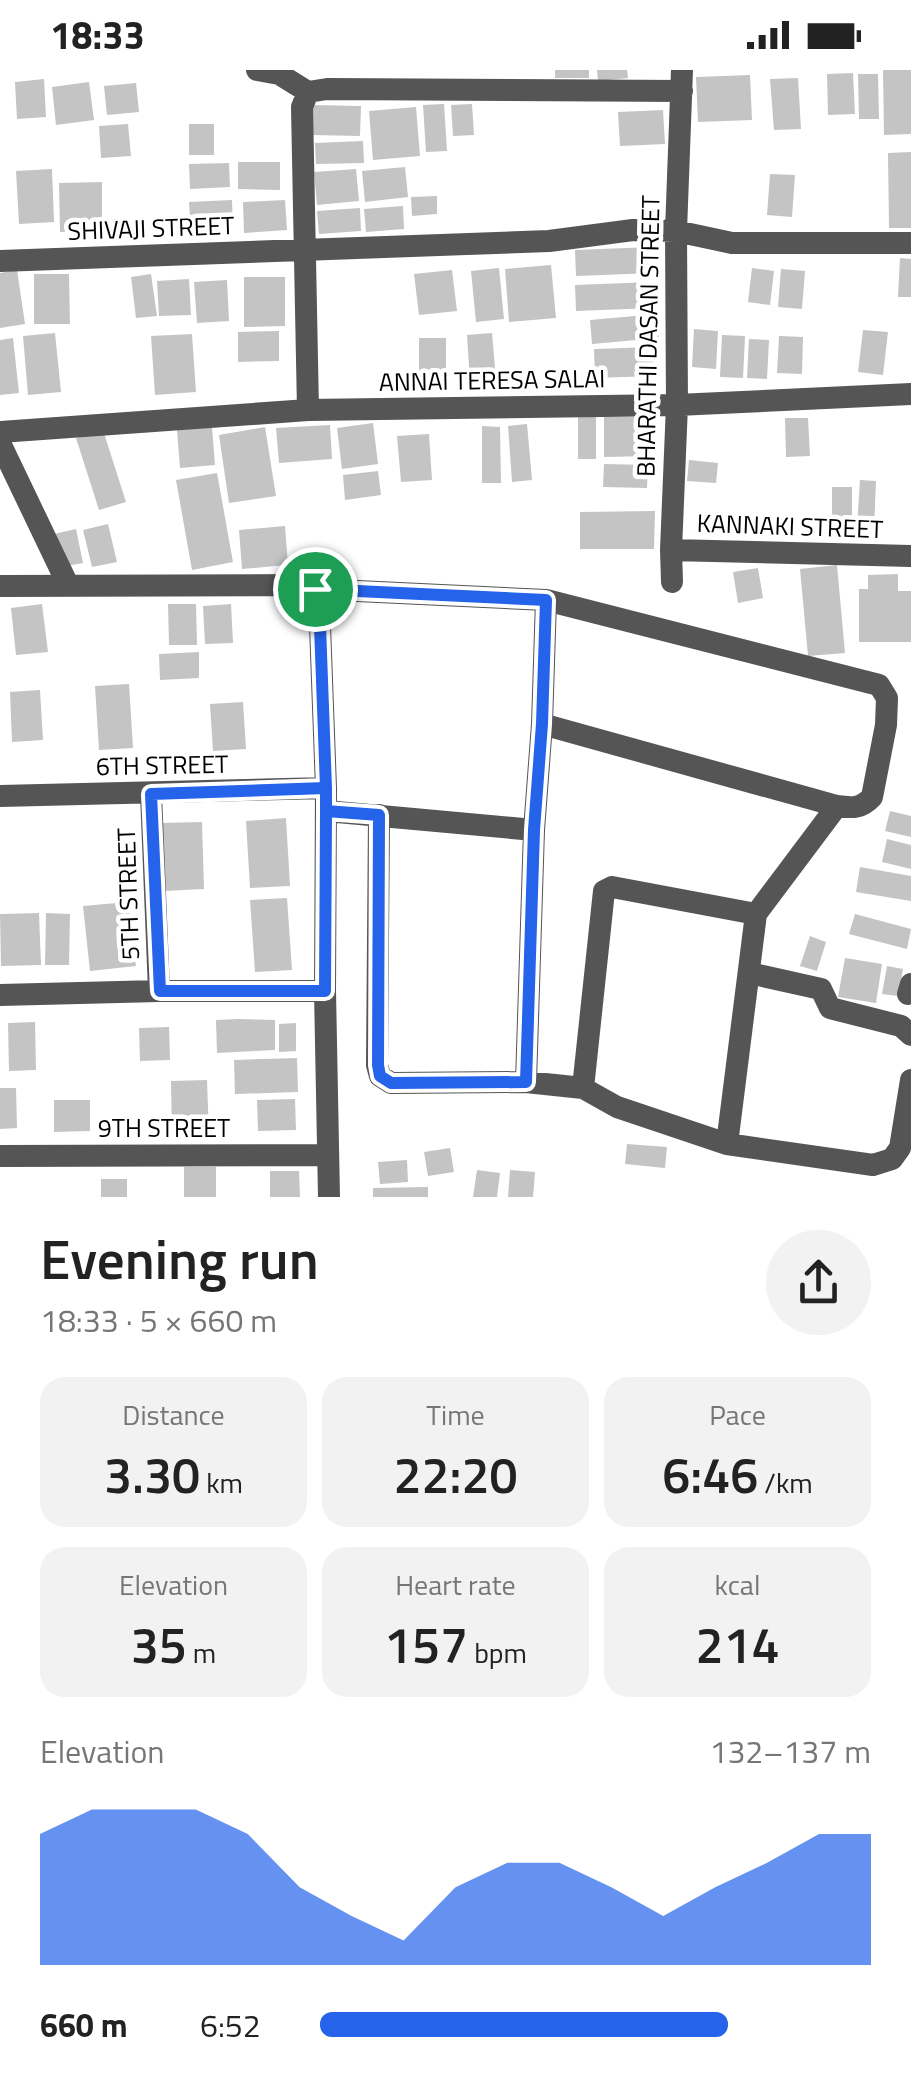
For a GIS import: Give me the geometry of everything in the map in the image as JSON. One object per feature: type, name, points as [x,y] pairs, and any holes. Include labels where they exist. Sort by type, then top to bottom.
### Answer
[{"type":"street","points":[[257,70],[279,74],[308,92],[682,81]]},
{"type":"street","name":"BHARATHI DASAN STREET","points":[[672,582],[682,81]]},
{"type":"street","points":[[308,92],[302,107],[308,410]]},
{"type":"street","name":"SHIVAJI STREET","points":[[0,261],[549,241],[633,230],[676,232],[732,243],[911,243]]},
{"type":"street","name":"ANNAI TERESA SALAI","points":[[0,432],[308,410],[677,405],[911,394]]},
{"type":"street","points":[[0,443],[68,585]]},
{"type":"street","name":"KANNAKI STREET","points":[[670,550],[909,557]]},
{"type":"street","points":[[0,586],[309,585],[315,589],[546,600],[879,685],[887,698],[886,725],[872,797],[866,804],[853,808],[542,724]]},
{"type":"street","points":[[315,589],[319,599],[326,800],[329,1197]]},
{"type":"street","points":[[526,1082],[546,600]]},
{"type":"street","name":"6TH STREET","points":[[0,796],[151,794],[326,800],[379,815],[534,830]]},
{"type":"street","name":"5TH STREET","points":[[151,794],[160,991]]},
{"type":"street","points":[[727,1144],[756,914],[836,806]]},
{"type":"street","points":[[379,815],[378,1065],[380,1076],[391,1083],[526,1082],[583,1088],[617,1108],[727,1144],[872,1164],[892,1158],[900,1148],[911,1080]]},
{"type":"street","points":[[583,1088],[604,891],[612,887],[756,914]]},
{"type":"street","points":[[749,973],[820,990],[830,1008],[901,1026],[911,1035]]},
{"type":"street","points":[[0,996],[325,991]]},
{"type":"street","name":"9TH STREET","points":[[0,1156],[328,1156]]},
{"type":"building","points":[[555,70],[589,70],[589,78],[555,78]]},
{"type":"building","points":[[597,70],[627,70],[628,78],[598,81]]},
{"type":"building","points":[[883,70],[911,70],[911,134],[884,135]]},
{"type":"building","points":[[853,73],[855,114],[828,115],[827,74]]},
{"type":"building","points":[[858,74],[878,74],[879,119],[859,119]]},
{"type":"building","points":[[750,75],[752,120],[698,122],[696,77]]},
{"type":"building","points":[[798,78],[801,129],[774,130],[770,79]]},
{"type":"building","points":[[44,79],[46,117],[17,119],[15,82]]},
{"type":"building","points":[[89,82],[94,120],[56,125],[52,87]]},
{"type":"building","points":[[136,83],[139,112],[107,115],[104,86]]},
{"type":"building","points":[[444,104],[447,151],[426,152],[423,105]]},
{"type":"building","points":[[472,104],[474,135],[453,136],[451,105]]},
{"type":"building","points":[[313,105],[361,106],[360,136],[312,135]]},
{"type":"building","points":[[416,107],[420,156],[373,160],[369,111]]},
{"type":"building","points":[[663,110],[665,144],[620,146],[618,112]]},
{"type":"building","points":[[128,124],[131,156],[101,158],[99,126]]},
{"type":"building","points":[[189,124],[214,124],[214,155],[189,155]]},
{"type":"building","points":[[363,141],[364,163],[316,164],[315,143]]},
{"type":"building","points":[[911,152],[911,228],[889,228],[888,153]]},
{"type":"building","points":[[238,162],[280,162],[280,190],[238,189]]},
{"type":"building","points":[[229,163],[230,187],[190,189],[189,164]]},
{"type":"building","points":[[405,167],[408,197],[365,202],[362,171]]},
{"type":"building","points":[[52,169],[54,222],[19,224],[16,171]]},
{"type":"building","points":[[356,169],[359,201],[317,205],[314,172]]},
{"type":"building","points":[[770,174],[795,175],[792,217],[767,215]]},
{"type":"building","points":[[102,182],[102,231],[60,232],[59,183]]},
{"type":"building","points":[[437,196],[437,214],[412,216],[411,197]]},
{"type":"building","points":[[232,200],[233,232],[191,235],[189,202]]},
{"type":"building","points":[[285,200],[287,230],[244,233],[243,202]]},
{"type":"building","points":[[403,206],[404,229],[366,232],[364,209]]},
{"type":"building","points":[[360,208],[361,231],[319,234],[317,211]]},
{"type":"building","points":[[652,247],[653,273],[576,276],[575,250]]},
{"type":"building","points":[[900,258],[911,259],[911,297],[898,297]]},
{"type":"building","points":[[551,265],[556,318],[509,322],[505,269]]},
{"type":"building","points":[[499,268],[504,319],[476,322],[471,271]]},
{"type":"building","points":[[752,268],[774,271],[770,305],[748,302]]},
{"type":"building","points":[[781,269],[805,271],[802,309],[778,307]]},
{"type":"building","points":[[17,270],[25,324],[0,328],[0,273]]},
{"type":"building","points":[[452,270],[457,311],[419,315],[414,274]]},
{"type":"building","points":[[34,274],[69,274],[70,324],[34,324]]},
{"type":"building","points":[[151,274],[157,316],[136,318],[131,277]]},
{"type":"building","points":[[244,277],[285,277],[285,326],[244,327]]},
{"type":"building","points":[[189,279],[191,315],[159,316],[157,281]]},
{"type":"building","points":[[227,280],[229,321],[197,323],[194,282]]},
{"type":"building","points":[[652,282],[653,308],[576,311],[575,285]]},
{"type":"building","points":[[657,314],[659,338],[592,344],[590,320]]},
{"type":"building","points":[[694,329],[718,331],[716,369],[692,367]]},
{"type":"building","points":[[863,330],[888,332],[883,375],[858,372]]},
{"type":"building","points":[[279,331],[279,361],[238,362],[238,332]]},
{"type":"building","points":[[55,333],[61,392],[28,395],[23,336]]},
{"type":"building","points":[[492,333],[496,380],[470,382],[467,335]]},
{"type":"building","points":[[192,334],[196,392],[155,395],[151,336]]},
{"type":"building","points":[[722,335],[745,336],[743,378],[720,377]]},
{"type":"building","points":[[779,336],[803,337],[802,374],[777,373]]},
{"type":"building","points":[[13,338],[19,393],[0,395],[0,340]]},
{"type":"building","points":[[419,338],[446,338],[446,382],[419,382]]},
{"type":"building","points":[[749,339],[769,340],[767,379],[747,378]]},
{"type":"building","points":[[653,347],[654,376],[595,378],[594,349]]},
{"type":"building","points":[[596,416],[596,459],[578,459],[578,417]]},
{"type":"building","points":[[604,417],[651,417],[651,456],[604,457]]},
{"type":"building","points":[[785,418],[808,418],[810,456],[786,457]]},
{"type":"building","points":[[373,423],[378,464],[342,469],[337,428]]},
{"type":"building","points":[[527,424],[532,480],[512,482],[508,426]]},
{"type":"building","points":[[330,425],[332,459],[279,463],[276,428]]},
{"type":"building","points":[[482,426],[500,427],[501,483],[482,483]]},
{"type":"building","points":[[212,427],[215,465],[180,468],[177,430]]},
{"type":"building","points":[[265,427],[276,496],[229,503],[219,435]]},
{"type":"building","points":[[103,430],[126,502],[99,510],[76,438]]},
{"type":"building","points":[[429,434],[432,480],[401,482],[397,436]]},
{"type":"building","points":[[689,460],[718,463],[716,483],[687,481]]},
{"type":"building","points":[[604,464],[648,465],[647,488],[603,487]]},
{"type":"building","points":[[378,471],[381,495],[345,500],[343,475]]},
{"type":"building","points":[[217,473],[233,562],[192,570],[176,480]]},
{"type":"building","points":[[860,480],[876,481],[874,529],[857,528]]},
{"type":"building","points":[[832,487],[852,487],[852,526],[832,526]]},
{"type":"building","points":[[655,511],[654,549],[580,549],[580,512]]},
{"type":"building","points":[[108,524],[117,562],[92,567],[83,530]]},
{"type":"building","points":[[285,526],[288,565],[242,569],[239,530]]},
{"type":"building","points":[[76,529],[83,563],[61,567],[54,534]]},
{"type":"building","points":[[837,565],[845,653],[808,656],[800,569]]},
{"type":"building","points":[[758,568],[763,598],[738,603],[733,572]]},
{"type":"building","points":[[898,574],[898,591],[911,591],[911,642],[859,642],[859,589],[868,589],[868,575]]},
{"type":"building","points":[[42,604],[48,652],[16,655],[11,608]]},
{"type":"building","points":[[168,604],[196,604],[197,645],[169,645]]},
{"type":"building","points":[[231,604],[233,643],[205,644],[203,606]]},
{"type":"building","points":[[199,652],[199,678],[160,680],[159,654]]},
{"type":"building","points":[[129,684],[133,748],[99,750],[95,686]]},
{"type":"building","points":[[40,690],[43,740],[12,742],[10,692]]},
{"type":"building","points":[[243,702],[246,749],[213,751],[210,704]]},
{"type":"building","points":[[890,811],[911,816],[911,837],[885,831]]},
{"type":"building","points":[[286,818],[290,886],[250,888],[246,821]]},
{"type":"building","points":[[202,822],[204,889],[164,891],[162,823]]},
{"type":"building","points":[[887,839],[911,845],[911,869],[882,862]]},
{"type":"building","points":[[860,867],[911,876],[911,901],[856,892]]},
{"type":"building","points":[[287,898],[292,970],[255,972],[250,900]]},
{"type":"building","points":[[128,902],[136,966],[90,971],[83,906]]},
{"type":"building","points":[[39,913],[41,965],[1,966],[0,914]]},
{"type":"building","points":[[46,913],[70,914],[69,965],[45,965]]},
{"type":"building","points":[[855,914],[911,929],[907,949],[849,934]]},
{"type":"building","points":[[810,936],[826,942],[817,971],[800,966]]},
{"type":"building","points":[[845,958],[882,964],[876,1003],[838,997]]},
{"type":"building","points":[[887,966],[903,969],[898,996],[882,994]]},
{"type":"building","points":[[216,1020],[275,1020],[275,1050],[217,1053]]},
{"type":"building","points":[[35,1022],[36,1070],[9,1071],[8,1023]]},
{"type":"building","points":[[296,1023],[296,1051],[279,1052],[279,1024]]},
{"type":"building","points":[[169,1027],[170,1060],[140,1061],[139,1028]]},
{"type":"building","points":[[297,1058],[298,1092],[235,1094],[234,1060]]},
{"type":"building","points":[[207,1080],[209,1136],[172,1137],[171,1081]]},
{"type":"building","points":[[0,1088],[16,1088],[17,1128],[0,1129]]},
{"type":"building","points":[[295,1099],[296,1130],[258,1131],[257,1100]]},
{"type":"building","points":[[54,1100],[90,1100],[90,1131],[54,1132]]},
{"type":"building","points":[[627,1144],[667,1147],[665,1168],[625,1164]]},
{"type":"building","points":[[450,1148],[454,1172],[428,1176],[424,1152]]},
{"type":"building","points":[[407,1160],[408,1182],[380,1184],[378,1162]]},
{"type":"building","points":[[184,1167],[216,1167],[216,1197],[184,1197]]},
{"type":"building","points":[[477,1170],[500,1173],[497,1197],[473,1197]]},
{"type":"building","points":[[510,1170],[535,1172],[533,1197],[508,1197]]},
{"type":"building","points":[[270,1171],[299,1171],[300,1197],[270,1197]]},
{"type":"building","points":[[101,1179],[127,1179],[127,1197],[101,1197]]},
{"type":"building","points":[[428,1187],[428,1197],[373,1197],[373,1188]]},
{"type":"route","points":[[315,589],[319,599],[326,788],[325,991],[160,991],[151,794],[326,788],[326,811],[379,815],[380,1076],[391,1083],[526,1082],[546,600],[315,589]]}]
